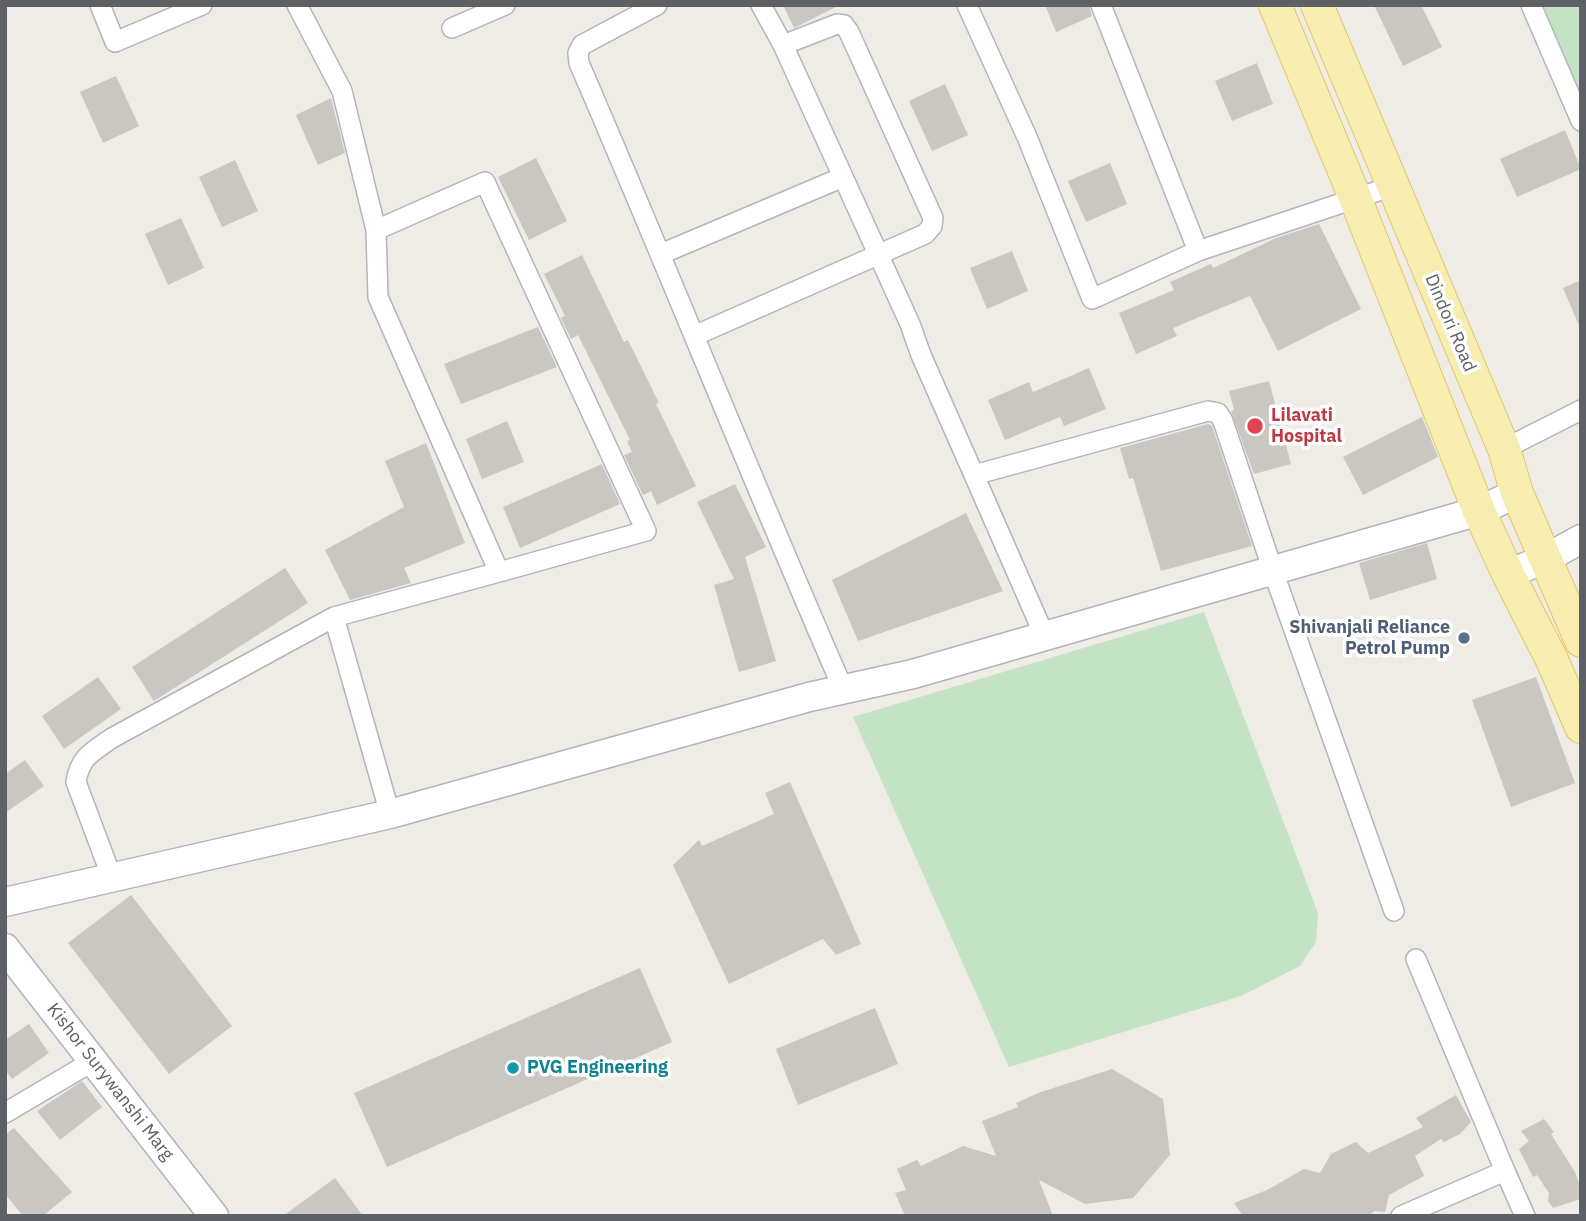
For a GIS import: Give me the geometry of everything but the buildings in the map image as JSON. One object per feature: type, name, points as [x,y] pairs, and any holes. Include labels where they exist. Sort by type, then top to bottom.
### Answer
[{"type":"main road","points":[[1275,5],[1356,200],[1479,511],[1507,574],[1552,660],[1581,727]]},
{"type":"main road","name":"Dindori Road","points":[[1317,5],[1504,449],[1517,492],[1581,641]]},
{"type":"street","points":[[100,5],[115,42],[197,6]]},
{"type":"street","points":[[297,5],[342,91],[376,230],[378,297],[499,572]]},
{"type":"street","points":[[452,29],[505,5]]},
{"type":"street","points":[[657,5],[582,45],[578,52],[579,63],[662,254],[760,499],[844,691]]},
{"type":"street","points":[[761,5],[783,45],[843,177],[1045,637]]},
{"type":"street","points":[[967,5],[1027,137],[1092,299],[1198,251],[1393,186]]},
{"type":"street","points":[[1101,5],[1198,251]]},
{"type":"street","points":[[1531,5],[1581,121]]},
{"type":"street","points":[[694,335],[925,234],[932,226],[933,218],[844,25],[837,24],[783,45]]},
{"type":"street","points":[[662,254],[843,177]]},
{"type":"street","points":[[112,878],[76,782],[78,767],[86,757],[112,738],[334,617],[646,531],[485,182],[376,230]]},
{"type":"street","points":[[1504,449],[1581,410]]},
{"type":"street","points":[[974,475],[1208,411],[1218,413],[1394,911]]},
{"type":"street","points":[[5,902],[390,814],[809,697],[844,691],[1045,637],[1479,511],[1517,492]]},
{"type":"street","points":[[1507,574],[1545,559],[1581,539]]},
{"type":"street","points":[[334,617],[390,814]]},
{"type":"street","name":"Kishor Surywanshi Marg","points":[[5,948],[214,1216]]},
{"type":"street","points":[[1416,959],[1525,1216]]},
{"type":"street","points":[[5,1113],[93,1060]]},
{"type":"street","points":[[1401,1216],[1505,1171]]},
{"type":"green space","points":[[1538,5],[1581,5],[1581,105]]},
{"type":"green space","points":[[1204,612],[1318,913],[1316,942],[1300,966],[1241,996],[1009,1067],[853,717]]},
{"type":"place","name":"Lilavati Hospital","points":[[1255,426]]},
{"type":"place","name":"Shivanjali Reliance Petrol Pump","points":[[1464,638]]},
{"type":"place","name":"PVG Engineering","points":[[513,1068]]}]
